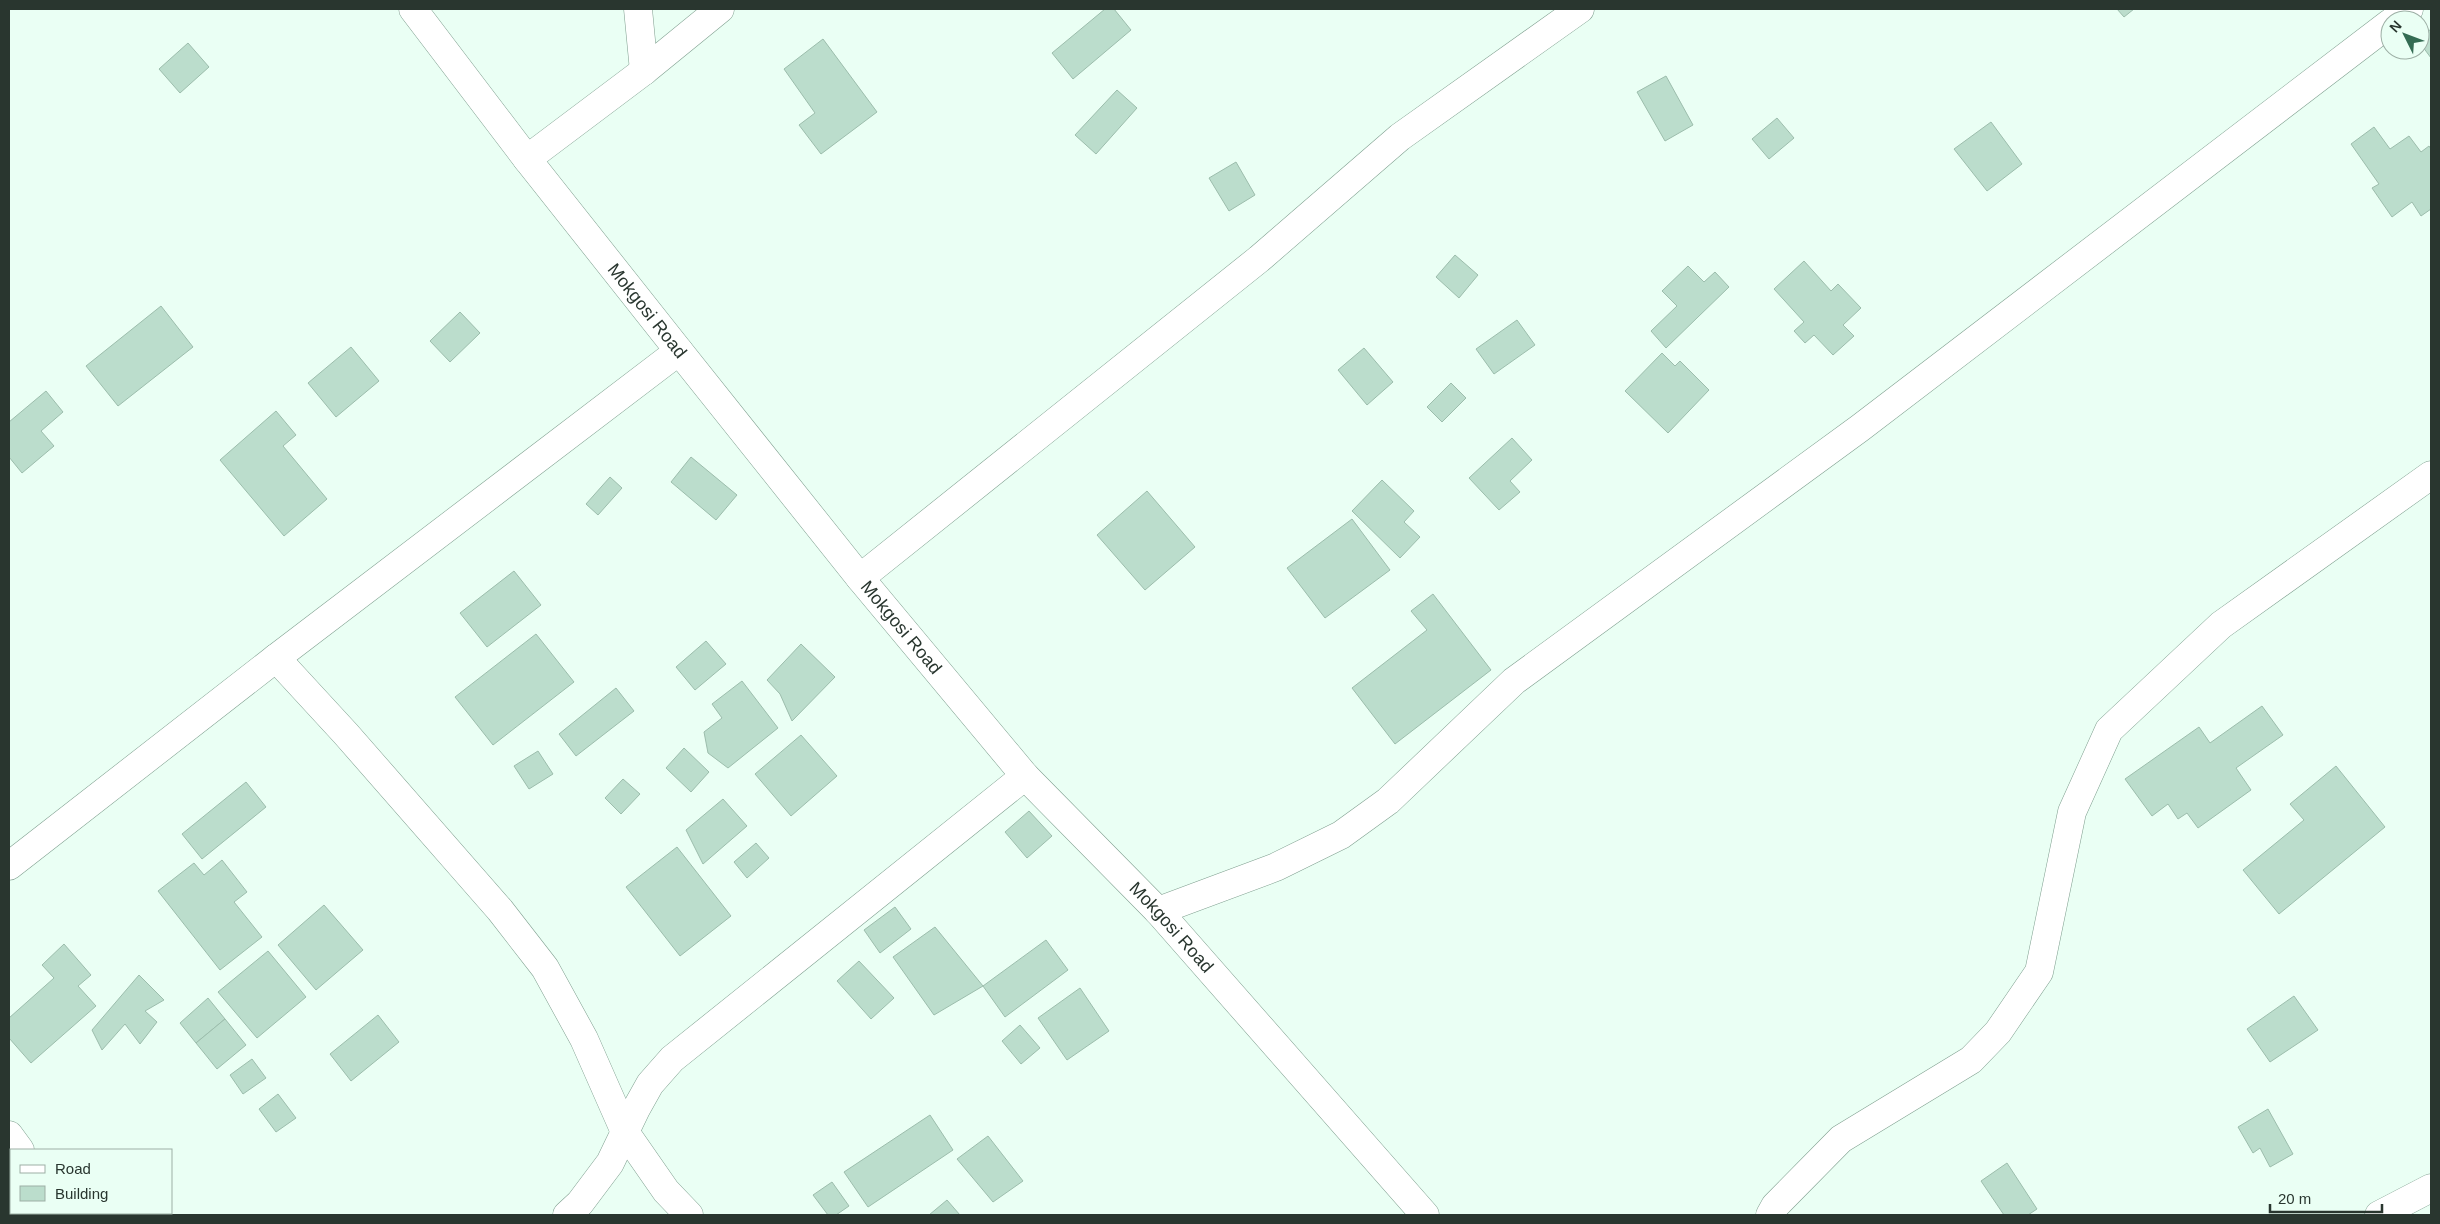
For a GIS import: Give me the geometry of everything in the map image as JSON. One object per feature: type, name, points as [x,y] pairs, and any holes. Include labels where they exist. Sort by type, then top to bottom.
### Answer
[{"type":"street","name":"Mokgosi Road","points":[[413,9],[527,159],[678,351],[860,578],[1025,776],[1158,911],[1425,1215]]},
{"type":"street","points":[[638,9],[644,70]]},
{"type":"street","points":[[527,159],[644,70],[720,9]]},
{"type":"street","points":[[860,578],[1258,259],[1400,136],[1580,9]]},
{"type":"street","points":[[1158,911],[1276,867],[1342,836],[1388,801],[1514,681],[1868,422],[2380,31]]},
{"type":"street","points":[[9,866],[276,658],[678,351]]},
{"type":"street","points":[[1770,1215],[1775,1206],[1841,1139],[1971,1060],[2003,1024],[2040,972],[2072,812],[2109,730],[2221,625],[2431,475]]},
{"type":"street","points":[[276,658],[346,734],[500,910],[545,968],[584,1039],[625,1132],[666,1191],[690,1215]]},
{"type":"street","points":[[567,1215],[580,1203],[610,1163],[650,1084],[672,1059],[1025,776]]},
{"type":"street","points":[[9,1135],[19,1149]]},
{"type":"street","points":[[2378,1215],[2431,1188]]},
{"type":"building","points":[[1105,9],[1114,9],[1131,30],[1073,79],[1052,53]]},
{"type":"building","points":[[2117,9],[2134,9],[2124,17]]},
{"type":"building","points":[[2431,29],[2431,58],[2430,57]]},
{"type":"building","points":[[823,39],[877,112],[821,154],[799,125],[815,113],[784,69]]},
{"type":"building","points":[[188,43],[209,67],[180,93],[159,69]]},
{"type":"building","points":[[1666,76],[1693,125],[1665,141],[1637,92]]},
{"type":"building","points":[[1117,90],[1137,108],[1096,154],[1075,135]]},
{"type":"building","points":[[1777,118],[1794,138],[1769,159],[1752,139]]},
{"type":"building","points":[[1991,122],[2022,164],[1987,191],[1954,149]]},
{"type":"building","points":[[2374,127],[2390,149],[2409,136],[2421,152],[2429,146],[2431,149],[2431,209],[2421,216],[2412,202],[2392,217],[2372,188],[2379,184],[2351,144]]},
{"type":"building","points":[[1236,162],[1255,195],[1229,211],[1209,178]]},
{"type":"building","points":[[1455,255],[1478,275],[1459,298],[1436,277]]},
{"type":"building","points":[[1804,261],[1831,291],[1838,284],[1861,308],[1843,325],[1854,336],[1833,355],[1814,335],[1805,343],[1794,331],[1804,322],[1774,289]]},
{"type":"building","points":[[1688,266],[1704,282],[1715,272],[1729,287],[1666,348],[1651,331],[1677,306],[1662,291]]},
{"type":"building","points":[[161,306],[193,347],[118,406],[86,366]]},
{"type":"building","points":[[460,312],[480,333],[450,362],[430,341]]},
{"type":"building","points":[[1517,320],[1535,345],[1494,374],[1476,349]]},
{"type":"building","points":[[351,347],[379,381],[336,417],[308,383]]},
{"type":"building","points":[[1364,348],[1393,382],[1367,405],[1338,370]]},
{"type":"building","points":[[1662,353],[1675,366],[1680,361],[1709,390],[1668,433],[1625,391]]},
{"type":"building","points":[[1451,383],[1466,398],[1442,422],[1427,407]]},
{"type":"building","points":[[46,391],[63,412],[41,431],[54,446],[22,473],[9,457],[9,422]]},
{"type":"building","points":[[276,411],[296,435],[283,446],[327,499],[284,536],[220,460]]},
{"type":"building","points":[[1512,438],[1532,460],[1510,481],[1520,492],[1499,510],[1469,478]]},
{"type":"building","points":[[691,457],[737,495],[716,520],[671,482]]},
{"type":"building","points":[[610,477],[622,488],[598,515],[586,504]]},
{"type":"building","points":[[1382,480],[1414,511],[1404,522],[1420,537],[1400,558],[1352,511]]},
{"type":"building","points":[[1147,491],[1195,547],[1145,590],[1097,535]]},
{"type":"building","points":[[1352,519],[1390,570],[1325,618],[1287,568]]},
{"type":"building","points":[[514,571],[541,605],[487,647],[460,613]]},
{"type":"building","points":[[1433,594],[1491,670],[1395,744],[1352,688],[1427,630],[1411,611]]},
{"type":"building","points":[[536,634],[574,682],[493,745],[455,697]]},
{"type":"building","points":[[706,641],[726,664],[695,690],[676,667]]},
{"type":"building","points":[[801,644],[835,677],[792,721],[780,694],[767,680]]},
{"type":"building","points":[[742,681],[778,728],[728,768],[708,753],[704,732],[722,718],[712,704]]},
{"type":"building","points":[[616,688],[634,711],[576,756],[559,734]]},
{"type":"building","points":[[2262,706],[2283,735],[2236,768],[2251,790],[2198,828],[2187,813],[2178,819],[2168,804],[2152,816],[2125,779],[2199,727],[2210,743]]},
{"type":"building","points":[[801,735],[837,776],[791,816],[755,774]]},
{"type":"building","points":[[684,748],[709,772],[691,792],[666,768]]},
{"type":"building","points":[[538,751],[553,774],[529,789],[514,766]]},
{"type":"building","points":[[2336,766],[2385,827],[2279,914],[2243,870],[2304,820],[2290,804]]},
{"type":"building","points":[[623,779],[640,794],[621,814],[605,798]]},
{"type":"building","points":[[246,782],[266,807],[202,859],[182,834]]},
{"type":"building","points":[[723,799],[747,826],[703,864],[686,830]]},
{"type":"building","points":[[1029,811],[1052,836],[1027,858],[1005,832]]},
{"type":"building","points":[[756,843],[769,858],[747,878],[734,862]]},
{"type":"building","points":[[677,847],[731,916],[680,956],[626,887]]},
{"type":"building","points":[[222,860],[247,892],[234,902],[262,937],[220,970],[158,891],[194,863],[204,875]]},
{"type":"building","points":[[324,905],[363,950],[316,990],[278,945]]},
{"type":"building","points":[[895,907],[911,929],[880,953],[864,930]]},
{"type":"building","points":[[935,927],[983,986],[934,1015],[893,957]]},
{"type":"building","points":[[1046,940],[1068,970],[1005,1017],[983,986]]},
{"type":"building","points":[[64,944],[91,975],[78,986],[96,1006],[31,1063],[9,1038],[9,1018],[54,978],[42,965]]},
{"type":"building","points":[[268,951],[306,997],[257,1038],[218,992]]},
{"type":"building","points":[[859,961],[894,998],[871,1019],[837,981]]},
{"type":"building","points":[[139,975],[164,1000],[145,1011],[157,1022],[140,1044],[125,1024],[102,1050],[92,1030]]},
{"type":"building","points":[[1080,988],[1109,1031],[1067,1060],[1038,1018]]},
{"type":"building","points":[[2294,996],[2318,1030],[2270,1062],[2247,1029]]},
{"type":"building","points":[[208,998],[225,1019],[196,1043],[180,1023]]},
{"type":"building","points":[[378,1015],[399,1042],[351,1081],[330,1054]]},
{"type":"building","points":[[225,1019],[246,1045],[217,1069],[196,1043]]},
{"type":"building","points":[[1020,1025],[1040,1048],[1021,1064],[1002,1041]]},
{"type":"building","points":[[252,1059],[266,1078],[243,1094],[230,1075]]},
{"type":"building","points":[[278,1094],[296,1118],[276,1132],[259,1109]]},
{"type":"building","points":[[2268,1109],[2293,1154],[2270,1167],[2260,1148],[2253,1153],[2238,1127]]},
{"type":"building","points":[[930,1115],[953,1150],[868,1207],[844,1172]]},
{"type":"building","points":[[988,1136],[1023,1181],[993,1202],[957,1159]]},
{"type":"building","points":[[2007,1163],[2037,1209],[2028,1215],[2004,1215],[1981,1181]]},
{"type":"building","points":[[832,1182],[849,1206],[836,1215],[828,1215],[813,1195]]},
{"type":"building","points":[[947,1200],[960,1215],[929,1215]]}]
